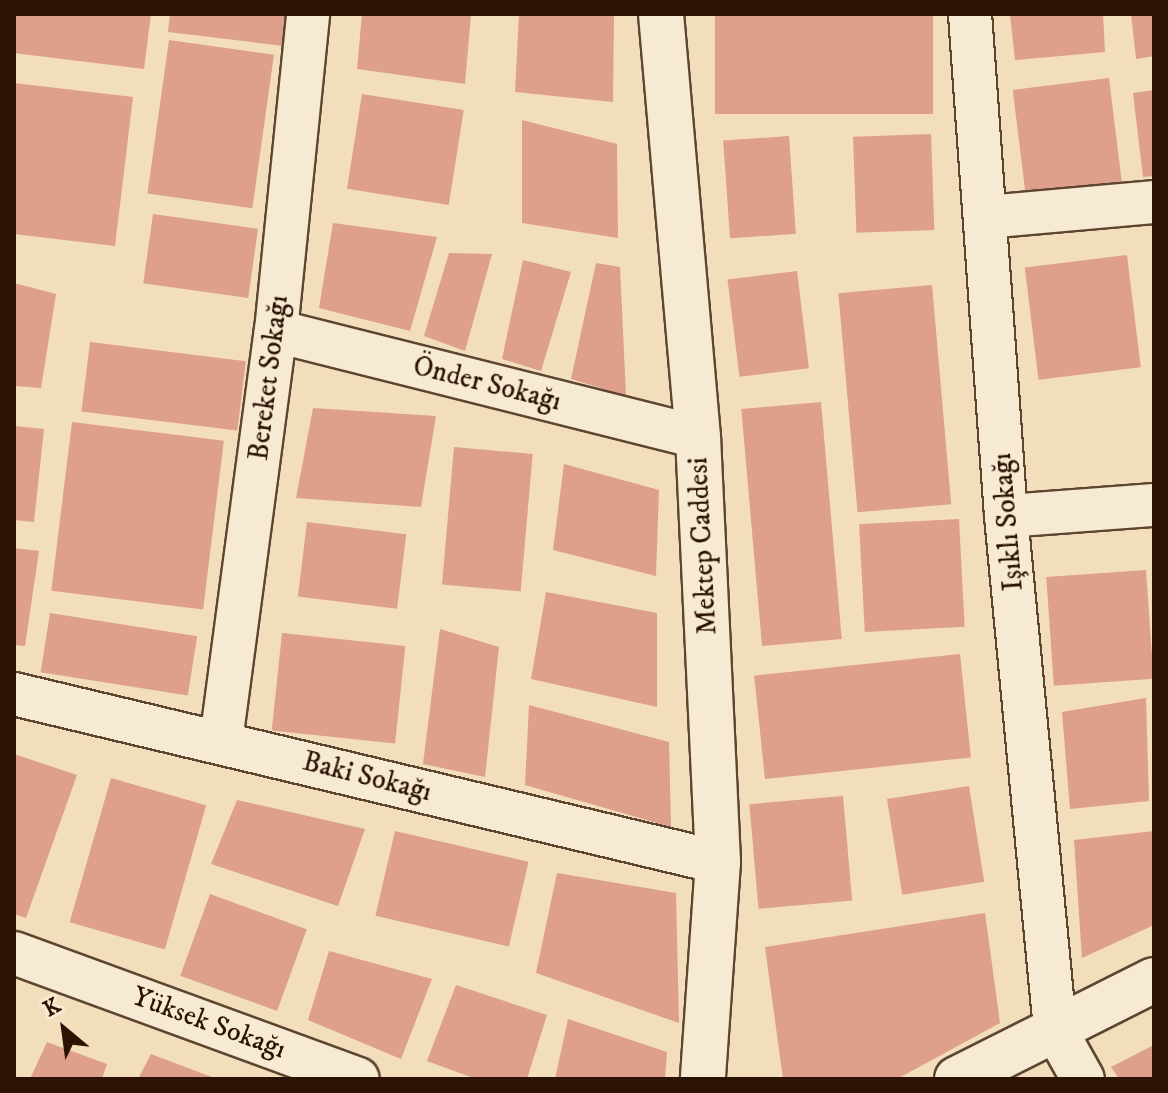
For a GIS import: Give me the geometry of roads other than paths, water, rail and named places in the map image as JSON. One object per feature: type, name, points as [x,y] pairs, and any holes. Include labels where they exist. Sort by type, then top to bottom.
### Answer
[{"type":"street","name":"Bereket Sokağı","points":[[221,741],[276,331],[308,14]]},
{"type":"street","name":"Mektep Caddesi","points":[[661,14],[698,437],[718,862],[703,1079]]},
{"type":"street","name":"Işıklı Sokağı","points":[[970,14],[1006,516],[1055,1029]]},
{"type":"street","points":[[986,217],[1154,202]]},
{"type":"street","name":"Önder Sokağı","points":[[276,331],[698,437]]},
{"type":"street","points":[[1006,516],[1154,505]]},
{"type":"street","name":"Baki Sokağı","points":[[14,694],[718,862]]},
{"type":"street","name":"Yüksek Sokağı","points":[[14,953],[358,1079]]},
{"type":"street","points":[[957,1079],[1154,980]]},
{"type":"street","points":[[1055,1029],[1083,1079]]}]
